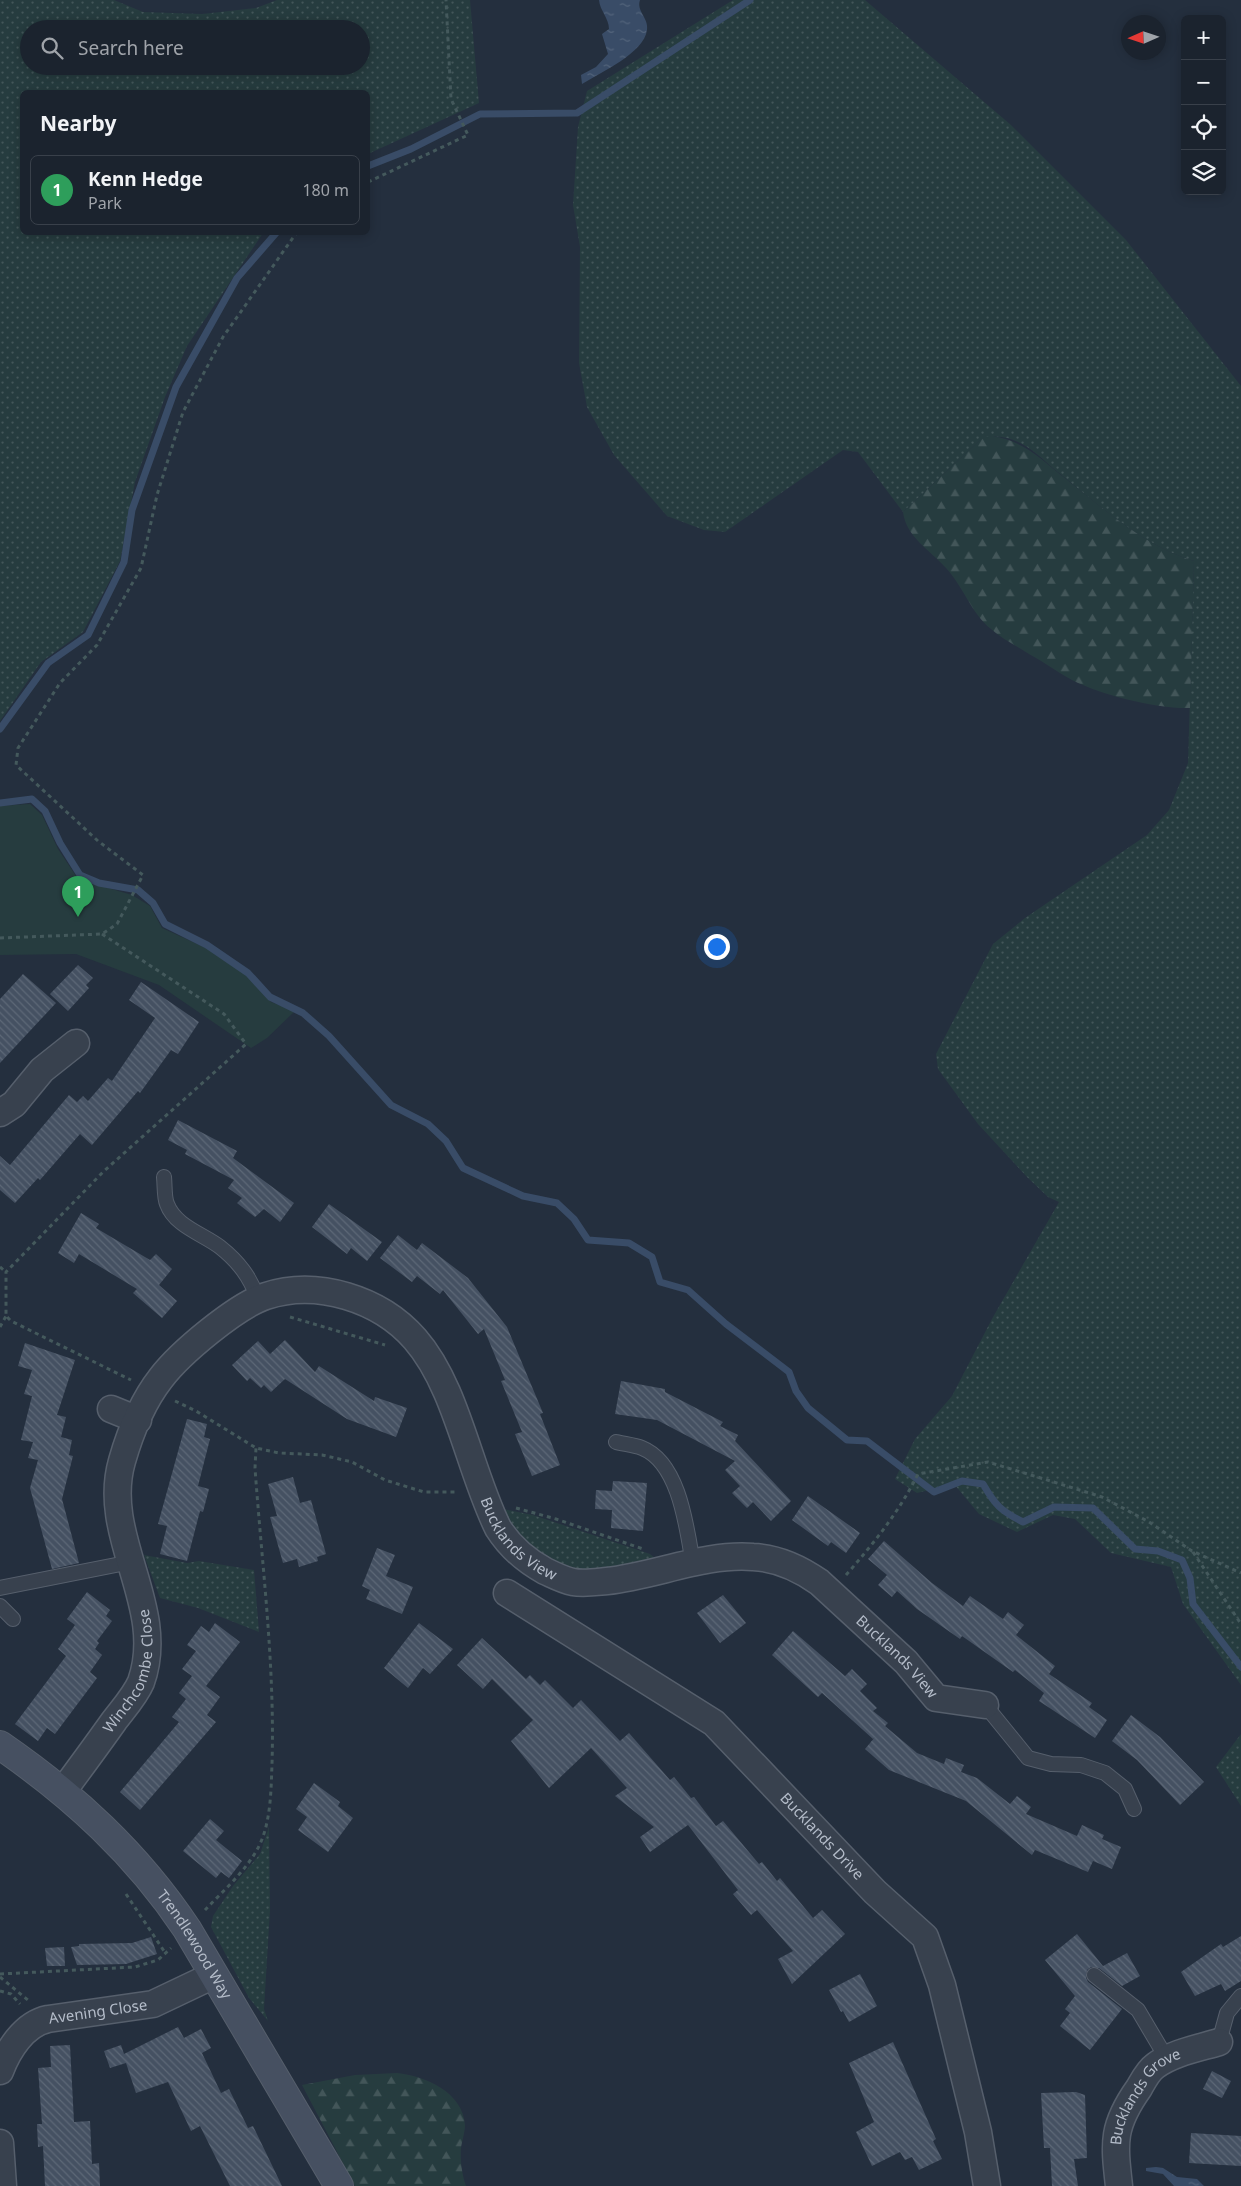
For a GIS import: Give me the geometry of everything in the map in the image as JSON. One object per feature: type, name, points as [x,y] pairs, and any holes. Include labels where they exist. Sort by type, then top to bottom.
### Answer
[{"type":"street","points":[[0,1113],[14,1104],[42,1070],[76,1043]]},
{"type":"street","name":"Bucklands View","points":[[153,1390],[169,1369],[210,1332],[258,1299],[280,1293],[332,1293],[372,1306],[402,1327],[417,1342],[434,1367],[450,1402],[484,1496],[498,1528],[511,1546],[528,1561],[565,1580],[580,1583],[612,1580],[737,1556],[769,1559],[804,1572],[833,1594],[906,1662],[936,1698],[985,1705]]},
{"type":"street","name":"Winchcombe Close","points":[[63,1791],[136,1692],[142,1678],[146,1654],[146,1620],[143,1600],[122,1531],[118,1488],[122,1460],[138,1420],[153,1390]]},
{"type":"street","points":[[111,1409],[138,1420]]},
{"type":"street","name":"Bucklands Drive","points":[[506,1594],[714,1723],[864,1881],[926,1937],[942,1985],[978,2132],[987,2186]]},
{"type":"street","name":"Trendlewood Way","points":[[0,1745],[63,1791],[109,1832],[163,1892],[187,1929],[339,2186]]},
{"type":"street","name":"Avening Close","points":[[0,2071],[23,2033],[38,2022],[152,2004],[214,1975]]},
{"type":"street","name":"Bucklands Grove","points":[[1119,2186],[1115,2149],[1119,2121],[1152,2069],[1167,2060],[1220,2042]]},
{"type":"street","points":[[0,2143],[3,2186]]},
{"type":"lane","points":[[164,1177],[166,1202],[171,1212],[187,1227],[219,1247],[240,1266],[251,1280],[258,1299]]},
{"type":"lane","points":[[616,1442],[643,1448],[658,1459],[679,1491],[688,1566]]},
{"type":"lane","points":[[0,1588],[130,1562]]},
{"type":"lane","points":[[0,1606],[13,1619]]},
{"type":"lane","points":[[985,1705],[1028,1758],[1050,1764],[1081,1765],[1105,1773],[1125,1789],[1134,1809]]},
{"type":"lane","points":[[1094,1975],[1138,2010],[1167,2060]]},
{"type":"lane","points":[[1220,2042],[1227,2013],[1241,1996]]},
{"type":"path","points":[[370,181],[468,135],[451,99],[446,0]]},
{"type":"path","points":[[0,938],[102,934],[117,924],[143,875],[98,842],[16,765],[18,748],[60,683],[97,645],[141,568],[157,495],[183,412],[223,337],[295,235]]},
{"type":"path","points":[[0,1327],[6,1316],[6,1272],[103,1172],[246,1044],[224,1014],[102,934]]},
{"type":"path","points":[[0,1267],[6,1272]]},
{"type":"path","points":[[6,1316],[11,1321],[196,1411],[256,1448],[279,1454],[322,1455],[352,1462],[385,1480],[424,1492],[484,1496],[608,1536],[688,1566]]},
{"type":"path","points":[[287,1316],[390,1347]]},
{"type":"path","points":[[0,1975],[151,1964],[166,1954],[235,1878],[259,1847],[267,1817],[272,1757],[272,1687],[255,1468],[256,1448]]},
{"type":"path","points":[[833,1594],[841,1581],[873,1544],[918,1474],[988,1462],[1102,1497],[1149,1522],[1192,1551],[1241,1573]]},
{"type":"path","points":[[1192,1551],[1241,1624]]},
{"type":"path","points":[[0,1975],[48,2019]]},
{"type":"green space","points":[[0,0],[114,0],[143,12],[202,14],[256,8],[277,0],[470,0],[479,103],[370,153],[370,90],[20,90],[20,235],[262,235],[187,346],[165,397],[135,482],[120,561],[83,632],[41,662],[0,721]]},
{"type":"green space","points":[[733,0],[865,0],[1011,125],[1126,240],[1241,386],[1241,1685],[1183,1604],[1171,1567],[1111,1553],[1075,1519],[1053,1515],[1017,1532],[979,1514],[954,1484],[917,1493],[895,1479],[915,1439],[952,1396],[993,1317],[1059,1202],[1048,1197],[1027,1177],[978,1124],[938,1069],[936,1054],[993,944],[1025,918],[1147,835],[1169,810],[1188,763],[1194,561],[1157,546],[1123,524],[1032,450],[1006,438],[989,437],[979,441],[903,512],[858,452],[843,450],[725,532],[704,530],[667,516],[614,455],[587,407],[579,363],[580,247],[573,205],[578,127],[587,91]]},
{"type":"green space","points":[[992,436],[1023,446],[1143,537],[1176,555],[1194,561],[1190,708],[1146,704],[1113,696],[1084,686],[995,633],[984,623],[972,607],[952,575],[914,536],[905,521],[903,512],[979,441],[984,437]]},
{"type":"green space","points":[[30,804],[42,815],[58,849],[78,879],[132,895],[150,906],[162,928],[206,948],[246,975],[271,1002],[295,1011],[267,1038],[251,1048],[159,985],[76,954],[0,955],[0,806]]},
{"type":"green space","points":[[503,1509],[533,1515],[650,1554],[655,1558],[655,1561],[612,1569],[578,1570],[557,1562],[526,1543],[512,1528]]},
{"type":"green space","points":[[144,1555],[187,1563],[199,1561],[254,1570],[259,1632],[198,1608],[160,1598]]},
{"type":"green space","points":[[1241,1734],[1241,1806],[1216,1767]]},
{"type":"green space","points":[[269,1827],[270,1910],[264,2009],[268,2021],[249,1998],[211,1927],[213,1916],[233,1886],[260,1854]]},
{"type":"green space","points":[[397,2073],[430,2082],[450,2095],[457,2103],[463,2113],[465,2125],[461,2157],[462,2172],[466,2186],[355,2186],[302,2085],[355,2075]]},
{"type":"water","points":[[599,0],[640,0],[639,4],[647,30],[644,38],[630,54],[582,84],[581,75],[596,67],[608,54],[602,34],[609,29],[609,25]]},
{"type":"water","points":[[1146,2168],[1163,2168],[1177,2177],[1197,2179],[1204,2186],[1174,2186],[1163,2174],[1146,2171]]},
{"type":"building","points":[[78,965],[93,978],[86,985],[89,988],[68,1011],[50,994]]},
{"type":"building","points":[[23,974],[56,1003],[0,1063],[0,999]]},
{"type":"building","points":[[141,982],[199,1022],[178,1054],[171,1050],[140,1093],[138,1091],[92,1145],[80,1134],[40,1180],[38,1178],[15,1203],[0,1190],[0,1156],[10,1165],[69,1095],[77,1102],[83,1096],[88,1101],[108,1078],[112,1081],[155,1018],[129,1000]]},
{"type":"building","points":[[178,1120],[237,1151],[233,1158],[294,1203],[280,1222],[264,1209],[255,1217],[237,1203],[242,1198],[228,1188],[234,1180],[185,1154],[187,1150],[168,1140]]},
{"type":"building","points":[[329,1204],[382,1242],[367,1261],[351,1248],[347,1254],[312,1227]]},
{"type":"building","points":[[81,1213],[99,1224],[96,1228],[150,1260],[156,1254],[172,1269],[159,1285],[177,1301],[162,1318],[133,1293],[137,1289],[79,1254],[74,1263],[58,1253]]},
{"type":"building","points":[[398,1235],[417,1250],[422,1243],[468,1278],[507,1327],[543,1413],[540,1414],[560,1465],[532,1476],[515,1434],[522,1432],[501,1381],[505,1380],[484,1329],[478,1334],[443,1290],[440,1294],[417,1276],[412,1282],[380,1258]]},
{"type":"building","points":[[285,1340],[315,1372],[319,1366],[374,1401],[375,1397],[407,1408],[396,1437],[347,1419],[285,1379],[271,1392],[264,1385],[261,1388],[250,1378],[247,1381],[232,1365],[258,1341],[270,1354]]},
{"type":"building","points":[[25,1343],[75,1360],[57,1415],[66,1417],[61,1437],[72,1440],[69,1455],[73,1456],[62,1499],[79,1563],[52,1569],[30,1488],[38,1460],[28,1458],[33,1442],[21,1440],[32,1396],[24,1394],[32,1370],[18,1366]]},
{"type":"building","points":[[621,1381],[665,1389],[665,1392],[723,1422],[720,1426],[738,1435],[735,1441],[791,1501],[771,1521],[753,1502],[747,1508],[732,1493],[740,1486],[725,1470],[735,1461],[657,1420],[615,1414]]},
{"type":"building","points":[[187,1419],[207,1424],[204,1437],[210,1439],[198,1486],[209,1489],[203,1512],[200,1511],[187,1561],[160,1554],[167,1526],[158,1524]]},
{"type":"building","points":[[293,1477],[300,1503],[311,1500],[326,1554],[317,1557],[318,1561],[299,1567],[297,1559],[283,1563],[270,1517],[277,1516],[268,1484]]},
{"type":"building","points":[[613,1481],[647,1483],[643,1531],[611,1528],[612,1510],[595,1509],[596,1490],[612,1491]]},
{"type":"building","points":[[808,1496],[860,1533],[846,1553],[831,1542],[828,1546],[792,1520]]},
{"type":"building","points":[[884,1541],[932,1583],[963,1606],[970,1596],[1003,1619],[1008,1612],[1024,1625],[1016,1635],[1055,1666],[1049,1674],[1092,1703],[1089,1707],[1107,1720],[1095,1738],[1039,1701],[1044,1693],[1015,1670],[1013,1672],[962,1636],[960,1639],[917,1609],[897,1591],[892,1597],[878,1585],[887,1575],[868,1559]]},
{"type":"building","points":[[377,1548],[395,1555],[386,1576],[413,1587],[402,1614],[366,1599],[370,1590],[362,1586]]},
{"type":"building","points":[[87,1592],[110,1610],[106,1616],[112,1621],[97,1641],[99,1643],[95,1649],[102,1655],[90,1672],[97,1678],[55,1734],[47,1728],[38,1741],[15,1724],[66,1656],[58,1649],[75,1625],[67,1619]]},
{"type":"building","points":[[723,1595],[746,1623],[720,1643],[697,1613]]},
{"type":"building","points":[[215,1623],[240,1642],[206,1686],[220,1697],[207,1715],[216,1722],[140,1810],[120,1792],[179,1722],[172,1717],[186,1699],[179,1693],[192,1676],[182,1669],[196,1651],[187,1645],[201,1626],[209,1632]]},
{"type":"building","points":[[419,1623],[453,1649],[430,1674],[423,1668],[408,1688],[384,1668]]},
{"type":"building","points":[[793,1631],[845,1676],[852,1669],[867,1684],[860,1691],[877,1708],[873,1711],[888,1723],[885,1726],[917,1753],[944,1764],[946,1758],[964,1765],[961,1772],[977,1778],[1010,1804],[1017,1796],[1031,1807],[1026,1814],[1077,1836],[1082,1825],[1104,1835],[1102,1839],[1121,1847],[1112,1869],[1093,1861],[1088,1872],[1035,1850],[1032,1855],[966,1801],[889,1770],[865,1749],[875,1737],[873,1739],[822,1693],[818,1697],[772,1655]]},
{"type":"building","points":[[482,1638],[526,1679],[530,1675],[540,1685],[545,1680],[573,1708],[581,1700],[620,1741],[629,1733],[670,1780],[674,1777],[691,1798],[694,1797],[716,1826],[723,1821],[759,1864],[762,1862],[777,1881],[780,1878],[813,1918],[822,1910],[845,1934],[792,1984],[778,1959],[793,1951],[757,1910],[751,1915],[733,1894],[738,1890],[688,1825],[650,1852],[640,1837],[654,1827],[615,1796],[627,1788],[591,1748],[549,1788],[511,1741],[533,1720],[492,1679],[483,1689],[457,1665]]},
{"type":"building","points":[[1131,1715],[1160,1737],[1204,1782],[1180,1805],[1137,1760],[1112,1741]]},
{"type":"building","points":[[314,1783],[340,1802],[338,1806],[353,1818],[328,1852],[298,1830],[307,1817],[296,1809]]},
{"type":"building","points":[[210,1819],[224,1831],[216,1840],[242,1861],[229,1878],[221,1872],[216,1878],[183,1851]]},
{"type":"building","points":[[1077,1934],[1103,1966],[1127,1953],[1140,1976],[1122,1986],[1099,1968],[1091,1967],[1087,1970],[1086,1978],[1088,1982],[1122,2009],[1090,2050],[1060,2026],[1070,2013],[1065,2009],[1075,1996],[1045,1960]]},
{"type":"building","points":[[1241,1936],[1241,1981],[1225,1991],[1221,1984],[1195,1996],[1181,1972],[1221,1944],[1223,1947]]},
{"type":"building","points":[[151,1937],[157,1954],[126,1964],[77,1965],[71,1947],[79,1946],[79,1944],[132,1943]]},
{"type":"building","points":[[64,1947],[65,1966],[47,1966],[45,1948]]},
{"type":"building","points":[[860,1974],[877,2006],[849,2022],[829,1990]]},
{"type":"building","points":[[178,2027],[184,2038],[201,2029],[211,2048],[202,2053],[221,2093],[229,2089],[248,2128],[253,2126],[282,2186],[230,2186],[200,2126],[191,2131],[168,2082],[136,2093],[126,2063],[110,2068],[104,2051],[121,2045],[124,2054]]},
{"type":"building","points":[[893,2042],[936,2139],[933,2141],[942,2159],[919,2170],[912,2157],[905,2160],[900,2152],[872,2166],[856,2132],[874,2122],[849,2063]]},
{"type":"building","points":[[70,2045],[74,2122],[90,2121],[92,2164],[99,2163],[100,2186],[45,2186],[43,2146],[38,2147],[37,2124],[42,2124],[38,2068],[51,2067],[50,2046]]},
{"type":"building","points":[[1212,2071],[1231,2081],[1222,2098],[1203,2089]]},
{"type":"building","points":[[1076,2092],[1085,2095],[1087,2158],[1074,2159],[1078,2186],[1052,2186],[1050,2148],[1044,2148],[1041,2093]]},
{"type":"building","points":[[1191,2133],[1241,2136],[1241,2166],[1189,2163]]},
{"type":"waterway","points":[[370,165],[411,149],[480,114],[577,113],[750,0]]},
{"type":"waterway","points":[[0,729],[48,663],[88,635],[124,562],[132,510],[176,387],[237,278],[274,235]]},
{"type":"waterway","points":[[0,803],[32,799],[45,811],[60,843],[80,875],[99,883],[138,890],[153,903],[165,924],[207,945],[248,973],[270,997],[303,1013],[329,1036],[391,1105],[428,1124],[446,1141],[463,1168],[523,1196],[557,1203],[574,1219],[588,1240],[629,1243],[652,1257],[660,1282],[688,1290],[726,1324],[789,1372],[796,1391],[808,1408],[847,1440],[867,1441],[934,1492],[962,1481],[983,1484],[999,1507],[1023,1522],[1054,1507],[1093,1508],[1135,1549],[1158,1551],[1182,1560],[1190,1578],[1193,1604],[1241,1667]]},
{"type":"place","name":"Kenn Hedge","points":[[78,917]]}]
